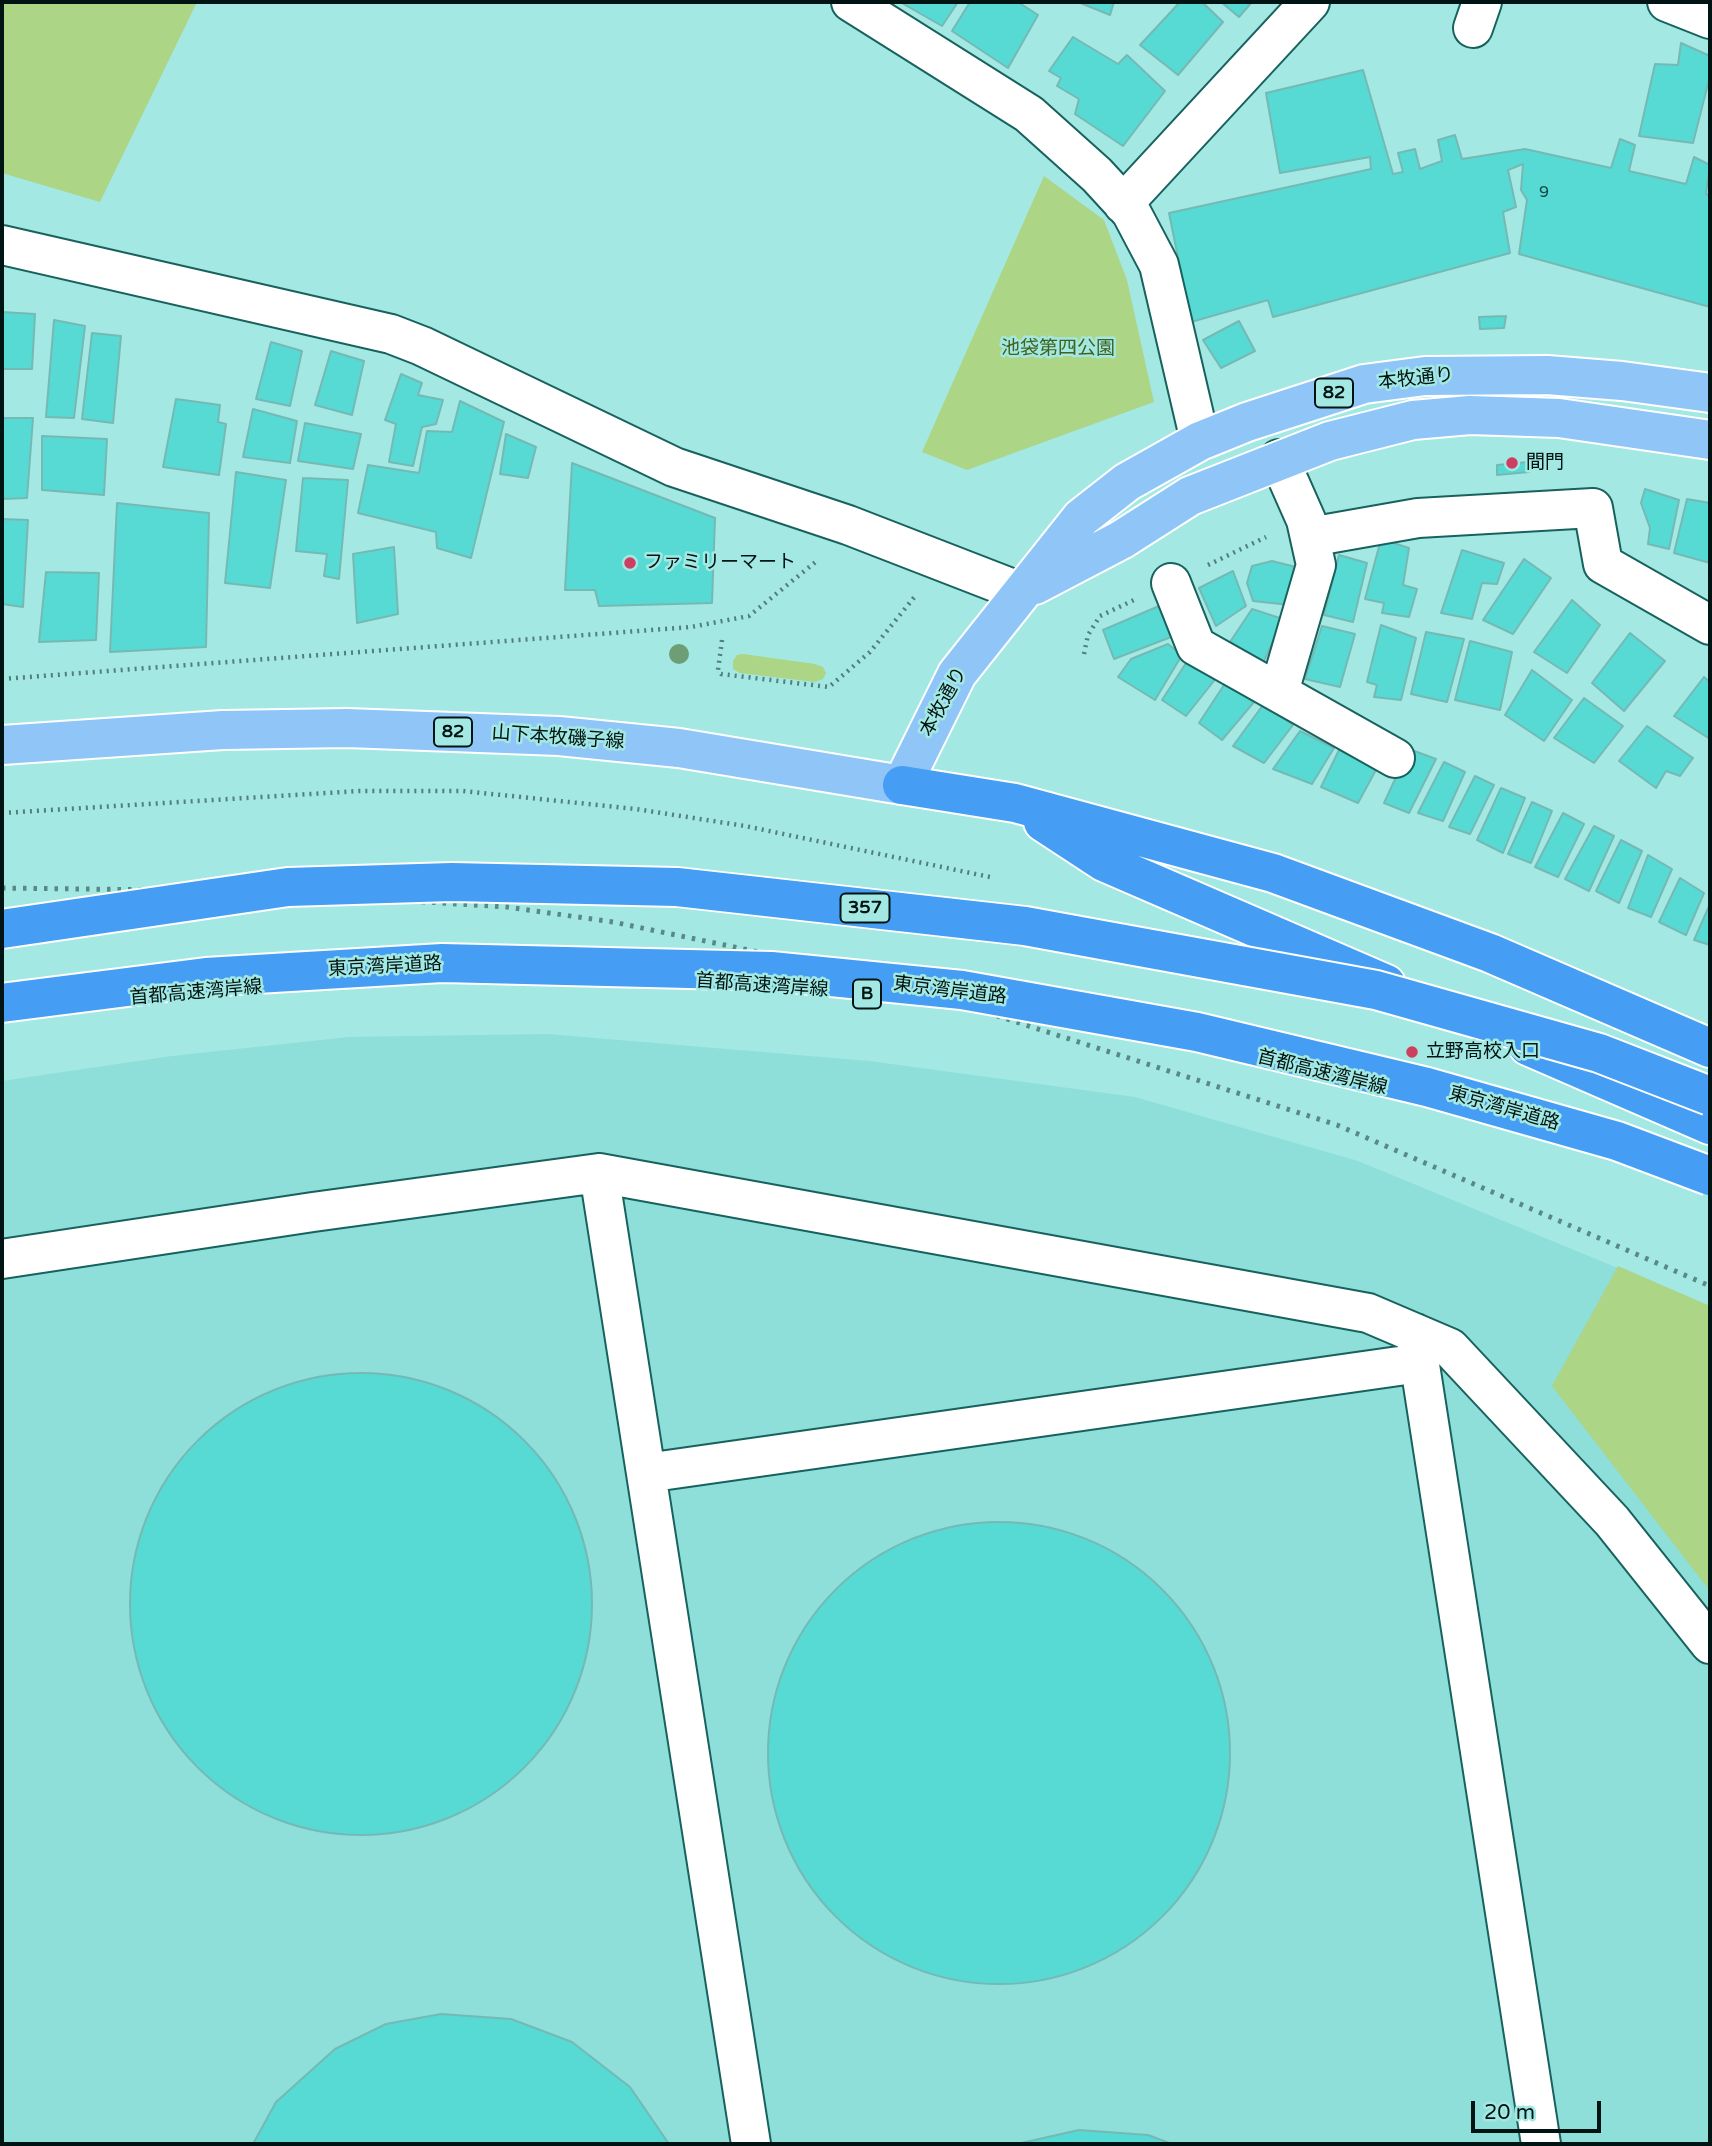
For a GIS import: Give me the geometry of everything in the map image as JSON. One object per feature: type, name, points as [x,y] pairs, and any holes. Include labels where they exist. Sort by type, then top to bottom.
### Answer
[{"type":"highway","points":[[902,785],[1015,803],[1273,873],[1490,953],[1710,1048]]},
{"type":"highway","points":[[1015,803],[1104,862],[1710,1125]]},
{"type":"highway","points":[[2,919],[287,880],[447,874],[688,879],[842,892],[1107,925],[1379,983],[1619,1050],[1710,1082]]},
{"type":"highway","name":"357","points":[[2,929],[288,887],[452,881],[677,887],[1025,926],[1376,990],[1599,1053],[1710,1096]]},
{"type":"highway","name":"東京湾岸道路","points":[[2,1003],[206,977],[442,963],[771,971],[934,987],[1197,1032],[1413,1084],[1617,1141],[1710,1176]]},
{"type":"highway","name":"首都高速湾岸線","points":[[2,1014],[182,993],[365,980],[515,976],[766,984],[887,995],[1080,1023],[1250,1056],[1475,1111],[1710,1189]]},
{"type":"main road","name":"本牧通り","points":[[902,785],[957,674],[1081,518],[1127,482],[1200,441],[1247,422],[1364,384],[1424,376],[1547,375],[1622,381],[1710,393]]},
{"type":"main road","name":"本牧通り","points":[[1021,592],[1121,540],[1190,496],[1279,459],[1390,425],[1470,415],[1559,418],[1710,440]]},
{"type":"main road","name":"山下本牧磯子線","points":[[2,745],[223,730],[346,727],[559,736],[678,748],[902,785]]},
{"type":"street","points":[[851,2],[1029,114],[1097,175],[1123,204],[1159,265],[1200,441]]},
{"type":"street","points":[[1123,204],[1310,2]]},
{"type":"street","points":[[1667,2],[1710,19]]},
{"type":"street","points":[[2,245],[391,334],[422,346],[674,467],[848,525],[1021,592]]},
{"type":"street","points":[[1279,459],[1306,520],[1316,565],[1279,692]]},
{"type":"street","points":[[1310,537],[1418,518],[1593,508],[1604,564],[1710,625]]},
{"type":"street","points":[[1171,583],[1196,646],[1395,758]]},
{"type":"street","points":[[2,1259],[313,1212],[599,1173],[1368,1313],[1418,1348],[1541,2144]]},
{"type":"street","points":[[599,1173],[751,2144]]},
{"type":"street","points":[[646,1473],[1418,1348],[1450,1348],[1612,1521],[1710,1644]]},
{"type":"path","points":[[2,679],[691,627],[750,616],[828,552]]},
{"type":"path","points":[[722,640],[718,670],[721,674],[829,687],[870,652],[918,592]]},
{"type":"path","points":[[2,813],[359,790],[463,791],[636,809],[745,826],[999,880]]},
{"type":"shaded area","points":[[547,1034],[869,1061],[1135,1097],[1358,1161],[1710,1306],[1710,2144],[2,2144],[2,1081],[172,1056],[349,1037]]},
{"type":"green space","points":[[2,2],[197,2],[100,202],[2,173]]},
{"type":"green space","name":"池袋第四公園","points":[[1044,176],[1104,220],[1127,280],[1154,402],[967,470],[922,452]]},
{"type":"green space","points":[[737,655],[815,664],[823,667],[826,673],[823,679],[815,682],[740,673],[733,669],[733,661]]},
{"type":"green space","points":[[1618,1266],[1710,1306],[1710,1591],[1552,1386]]},
{"type":"building","points":[[900,2],[958,2],[942,26]]},
{"type":"building","points":[[970,2],[1018,2],[1038,15],[1008,68],[952,31]]},
{"type":"building","points":[[1078,2],[1114,2],[1110,15]]},
{"type":"building","points":[[1180,2],[1202,2],[1223,22],[1178,75],[1140,45]]},
{"type":"building","points":[[1221,2],[1252,2],[1239,17]]},
{"type":"building","points":[[1073,37],[1118,64],[1127,55],[1165,91],[1123,146],[1075,114],[1079,99],[1057,86],[1061,78],[1049,71]]},
{"type":"building","points":[[1681,43],[1710,56],[1710,76],[1693,143],[1639,136],[1655,64],[1678,65]]},
{"type":"building","points":[[1363,70],[1393,174],[1403,172],[1398,153],[1415,149],[1420,169],[1442,161],[1438,140],[1455,135],[1462,159],[1525,149],[1611,168],[1620,139],[1635,145],[1629,171],[1686,184],[1694,157],[1710,165],[1706,194],[1710,196],[1710,307],[1519,254],[1527,200],[1521,190],[1523,164],[1508,170],[1516,207],[1503,212],[1510,253],[1273,317],[1268,300],[1191,322],[1169,213],[1371,169],[1370,157],[1280,173],[1266,93]]},
{"type":"building","points":[[2,312],[35,314],[32,369],[2,369]]},
{"type":"building","points":[[1506,316],[1504,328],[1480,329],[1479,317]]},
{"type":"building","points":[[54,320],[85,326],[74,418],[46,417]]},
{"type":"building","points":[[1239,321],[1255,351],[1221,368],[1203,340]]},
{"type":"building","points":[[92,333],[121,336],[113,423],[82,419]]},
{"type":"building","points":[[271,342],[302,351],[290,406],[256,399]]},
{"type":"building","points":[[331,351],[364,361],[352,415],[315,405]]},
{"type":"building","points":[[401,374],[422,383],[418,395],[443,400],[436,424],[422,427],[413,466],[389,462],[396,424],[385,420]]},
{"type":"building","points":[[176,399],[220,405],[218,422],[226,424],[219,475],[163,467]]},
{"type":"building","points":[[460,401],[504,422],[471,558],[437,548],[436,532],[358,513],[368,465],[419,473],[427,431],[452,432]]},
{"type":"building","points":[[253,409],[297,421],[290,463],[243,457]]},
{"type":"building","points":[[2,418],[33,418],[27,498],[2,499]]},
{"type":"building","points":[[305,423],[361,434],[353,469],[298,461]]},
{"type":"building","points":[[506,434],[536,447],[528,478],[500,474]]},
{"type":"building","points":[[42,436],[107,439],[104,495],[42,490]]},
{"type":"building","points":[[1528,462],[1529,472],[1497,475],[1497,465]]},
{"type":"building","points":[[572,463],[715,518],[712,603],[599,606],[595,590],[565,590]]},
{"type":"building","points":[[236,472],[286,480],[270,588],[225,583]]},
{"type":"building","points":[[303,478],[348,480],[339,579],[324,576],[327,554],[296,551]]},
{"type":"building","points":[[1645,489],[1679,500],[1669,549],[1648,544],[1650,528],[1641,503]]},
{"type":"building","points":[[1687,499],[1710,503],[1710,563],[1674,553]]},
{"type":"building","points":[[117,503],[209,513],[206,647],[110,652]]},
{"type":"building","points":[[2,519],[28,520],[23,607],[2,604]]},
{"type":"building","points":[[1381,539],[1409,548],[1403,585],[1417,589],[1409,617],[1382,613],[1384,603],[1365,599]]},
{"type":"building","points":[[394,547],[398,614],[357,623],[353,554]]},
{"type":"building","points":[[1462,550],[1504,563],[1497,584],[1482,583],[1472,619],[1441,613]]},
{"type":"building","points":[[1339,555],[1367,563],[1353,622],[1324,615]]},
{"type":"building","points":[[1524,559],[1551,578],[1513,634],[1483,620]]},
{"type":"building","points":[[1272,561],[1300,568],[1290,605],[1253,601],[1247,583],[1252,566]]},
{"type":"building","points":[[1233,571],[1246,606],[1216,626],[1199,588]]},
{"type":"building","points":[[46,572],[99,573],[96,640],[39,642]]},
{"type":"building","points":[[1572,600],[1600,625],[1567,673],[1534,652]]},
{"type":"building","points":[[1159,606],[1171,637],[1114,659],[1103,630]]},
{"type":"building","points":[[1252,609],[1283,619],[1263,663],[1230,642]]},
{"type":"building","points":[[1381,625],[1416,638],[1401,700],[1374,697],[1377,685],[1367,682]]},
{"type":"building","points":[[1322,626],[1355,634],[1340,687],[1305,679]]},
{"type":"building","points":[[1426,632],[1464,639],[1447,702],[1411,694]]},
{"type":"building","points":[[1630,633],[1665,661],[1624,711],[1592,683]]},
{"type":"building","points":[[1470,641],[1512,652],[1500,710],[1455,700]]},
{"type":"building","points":[[1168,644],[1182,655],[1155,700],[1118,677],[1131,659]]},
{"type":"building","points":[[1190,657],[1217,677],[1186,716],[1162,700]]},
{"type":"building","points":[[1532,670],[1572,700],[1544,741],[1505,715]]},
{"type":"building","points":[[1704,677],[1710,682],[1710,739],[1674,716]]},
{"type":"building","points":[[1226,682],[1254,702],[1222,740],[1199,723]]},
{"type":"building","points":[[1584,698],[1623,726],[1594,763],[1554,738]]},
{"type":"building","points":[[1263,705],[1293,725],[1264,763],[1233,746]]},
{"type":"building","points":[[1647,726],[1693,758],[1680,776],[1666,771],[1656,788],[1619,761]]},
{"type":"building","points":[[1300,731],[1334,748],[1312,784],[1273,769]]},
{"type":"building","points":[[1409,749],[1436,759],[1409,813],[1384,803]]},
{"type":"building","points":[[1339,750],[1377,768],[1358,803],[1321,787]]},
{"type":"building","points":[[1444,762],[1465,772],[1443,821],[1418,813]]},
{"type":"building","points":[[1475,776],[1494,785],[1470,834],[1449,827]]},
{"type":"building","points":[[1501,788],[1525,798],[1503,853],[1477,840]]},
{"type":"building","points":[[1532,802],[1552,811],[1531,863],[1508,854]]},
{"type":"building","points":[[1563,813],[1584,824],[1558,877],[1535,867]]},
{"type":"building","points":[[1594,826],[1614,836],[1589,891],[1565,879]]},
{"type":"building","points":[[1621,840],[1642,851],[1619,903],[1596,891]]},
{"type":"building","points":[[1648,855],[1672,869],[1651,917],[1628,908]]},
{"type":"building","points":[[1680,878],[1704,893],[1686,935],[1659,922]]},
{"type":"building","points":[[1710,904],[1710,945],[1694,940]]},
{"type":"building","points":[[361,1373],[406,1377],[449,1390],[470,1400],[508,1425],[540,1457],[565,1495],[575,1516],[588,1559],[592,1604],[588,1649],[575,1692],[565,1713],[540,1751],[508,1783],[470,1808],[449,1818],[406,1831],[361,1835],[316,1831],[273,1818],[252,1808],[214,1783],[182,1751],[157,1713],[147,1692],[134,1649],[130,1604],[134,1559],[147,1516],[157,1495],[182,1457],[214,1425],[252,1400],[273,1390],[316,1377]]},
{"type":"building","points":[[999,1522],[1044,1526],[1087,1539],[1108,1549],[1146,1574],[1178,1606],[1203,1644],[1213,1665],[1226,1708],[1230,1753],[1226,1798],[1213,1841],[1203,1862],[1178,1900],[1146,1932],[1108,1957],[1087,1967],[1044,1980],[999,1984],[954,1980],[911,1967],[890,1957],[852,1932],[820,1900],[795,1862],[785,1841],[772,1798],[768,1753],[772,1708],[785,1665],[795,1644],[820,1606],[852,1574],[890,1549],[911,1539],[954,1526]]},
{"type":"building","points":[[441,2014],[511,2019],[572,2042],[630,2087],[669,2144],[253,2144],[276,2102],[335,2049],[386,2024]]},
{"type":"building","points":[[1079,2130],[1148,2135],[1172,2144],[1017,2144]]},
{"type":"railway","points":[[2,888],[248,891],[507,907],[613,922],[870,975],[1337,1125],[1710,1286]]},
{"type":"place","name":"間門","points":[[1512,463]]},
{"type":"place","name":"ファミリーマート","points":[[630,563]]},
{"type":"place","name":"立野高校入口","points":[[1412,1052]]}]
